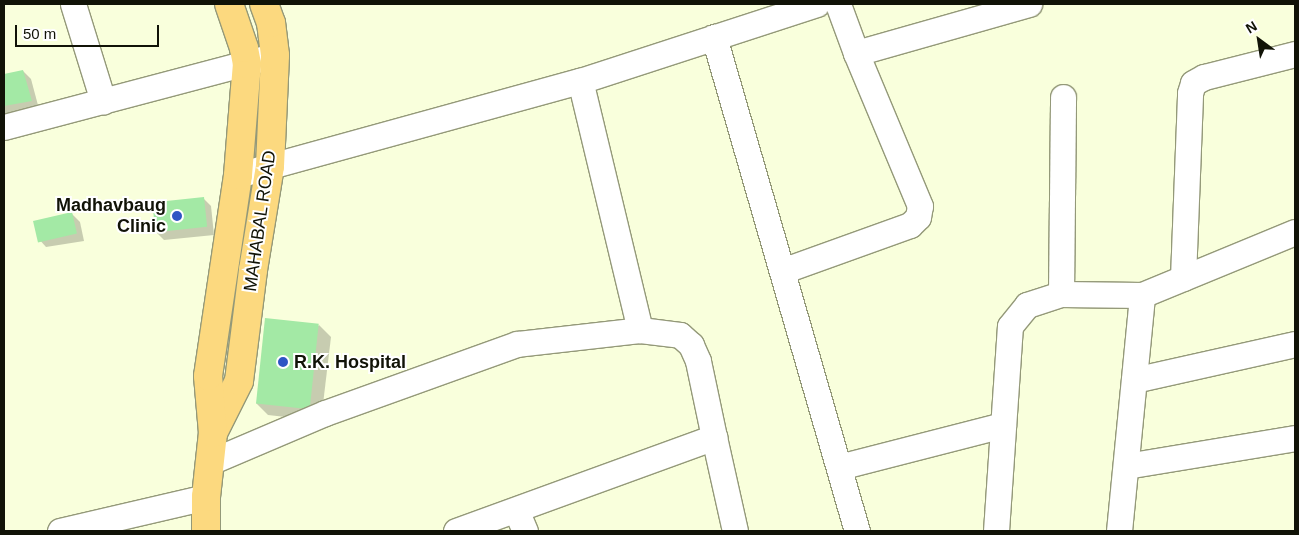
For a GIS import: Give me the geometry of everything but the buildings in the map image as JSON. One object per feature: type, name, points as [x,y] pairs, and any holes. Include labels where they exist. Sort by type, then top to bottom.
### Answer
[{"type":"main road","points":[[206,531],[206,497],[213,433],[208,376],[238,175],[247,64],[244,48],[229,4]]},
{"type":"main road","name":"MAHABAL ROAD","points":[[213,433],[239,381],[253,270],[270,166],[275,55],[271,23],[264,4]]},
{"type":"street","points":[[74,4],[103,101]]},
{"type":"street","points":[[238,175],[580,81],[817,4]]},
{"type":"street","points":[[782,271],[910,225],[918,217],[920,206],[856,53],[841,7],[838,4]]},
{"type":"street","points":[[856,53],[1030,4]]},
{"type":"street","points":[[714,37],[857,531]]},
{"type":"street","points":[[1183,278],[1190,93],[1193,83],[1204,77],[1295,54]]},
{"type":"street","points":[[4,126],[247,64],[275,55]]},
{"type":"street","points":[[580,81],[640,330]]},
{"type":"street","points":[[1061,294],[1063,97]]},
{"type":"street","points":[[996,531],[1010,326],[1027,305],[1061,294],[1142,295],[1295,232]]},
{"type":"street","points":[[1119,531],[1142,295]]},
{"type":"street","points":[[210,462],[325,413],[517,344],[640,330],[680,335],[691,344],[698,361],[735,531]]},
{"type":"street","points":[[1134,380],[1295,344]]},
{"type":"street","points":[[839,468],[1003,425]]},
{"type":"street","points":[[456,531],[520,520],[714,437]]},
{"type":"street","points":[[1126,466],[1295,438]]},
{"type":"street","points":[[60,531],[206,497]]},
{"type":"place","name":"Madhavbaug Clinic","points":[[177,216]]},
{"type":"place","name":"R.K. Hospital","points":[[283,362]]}]
